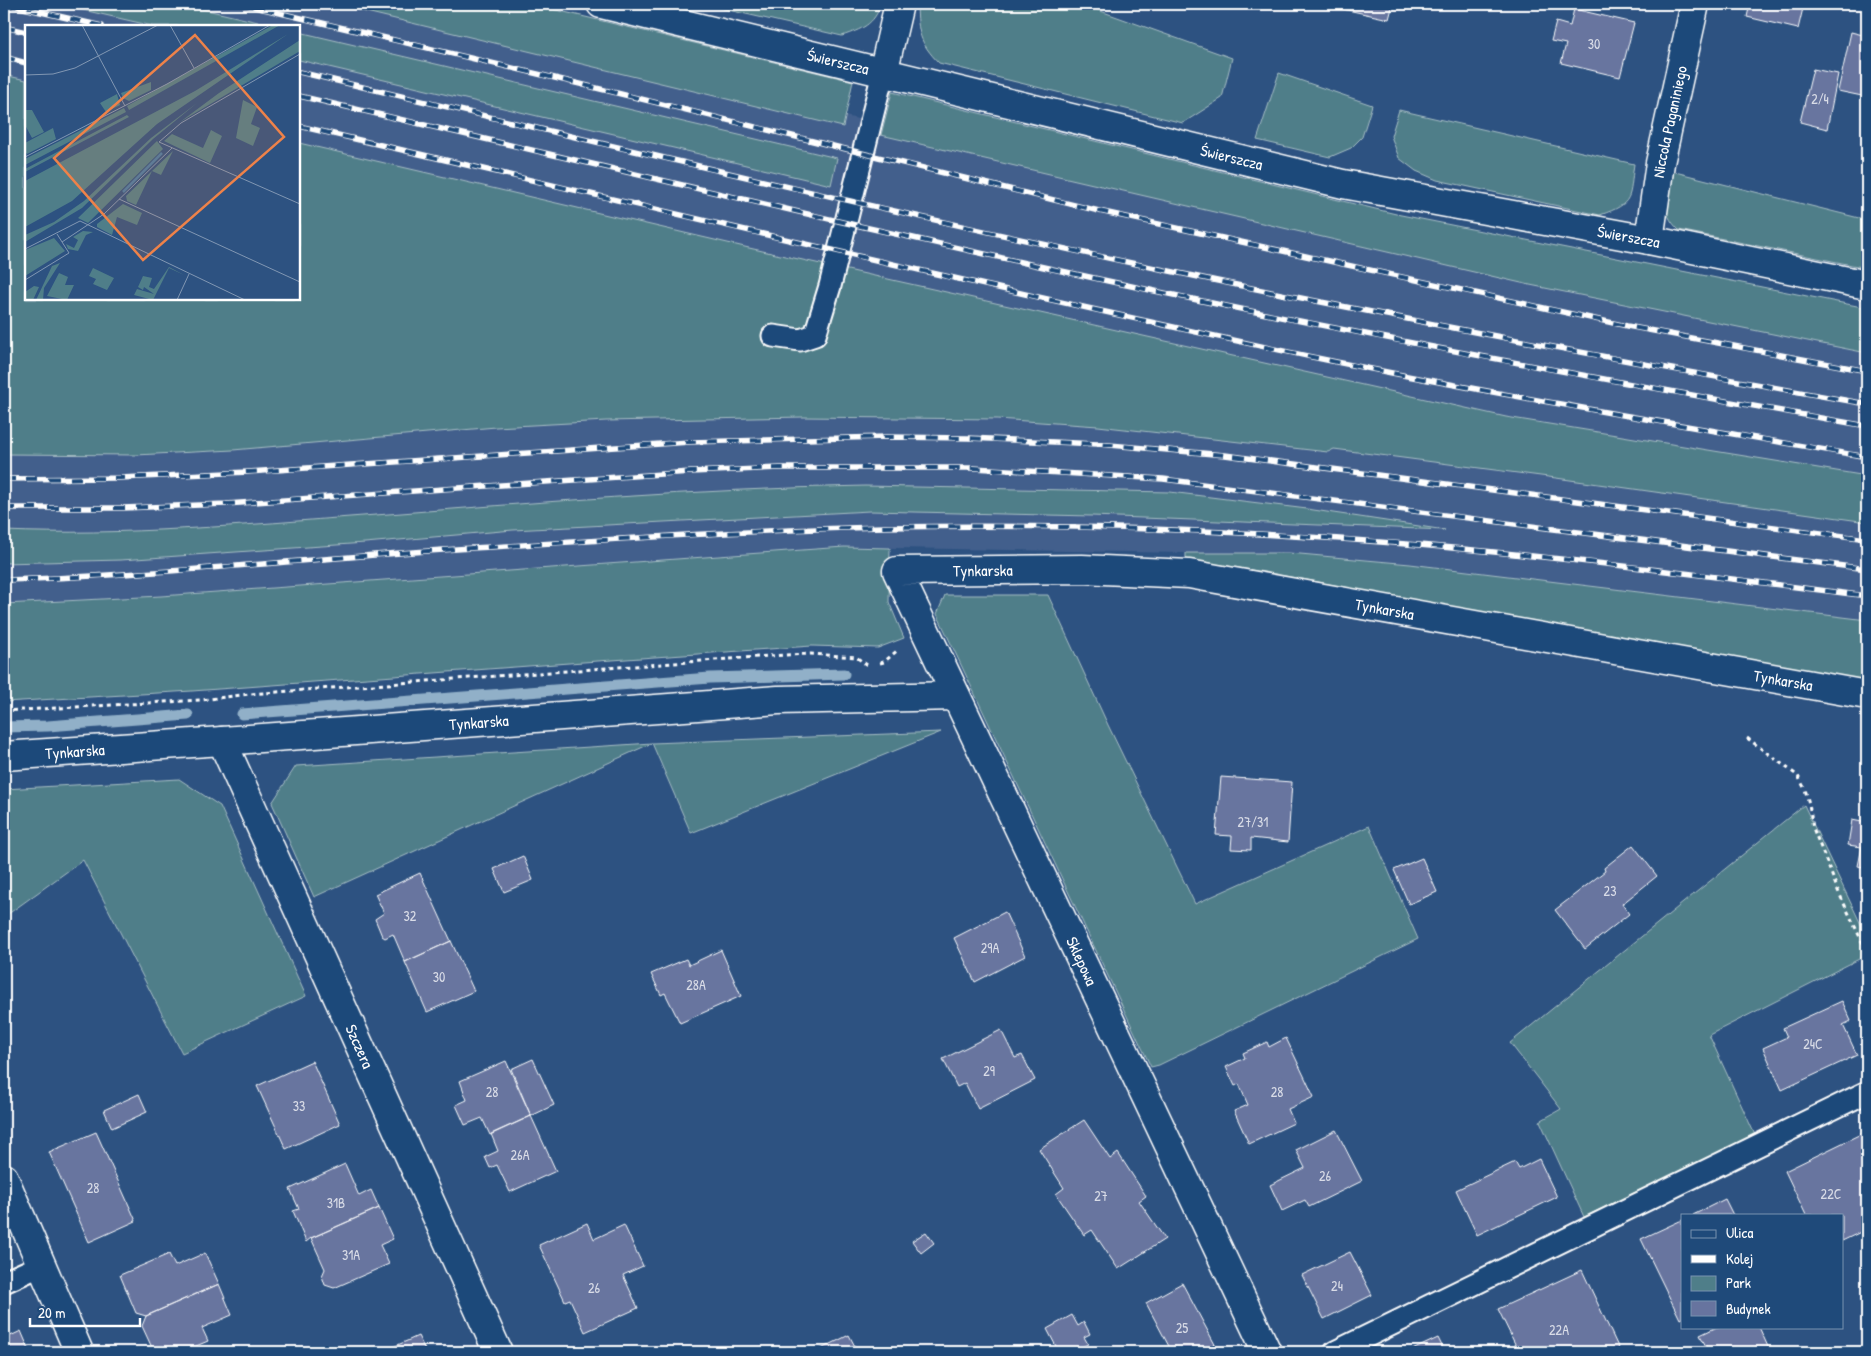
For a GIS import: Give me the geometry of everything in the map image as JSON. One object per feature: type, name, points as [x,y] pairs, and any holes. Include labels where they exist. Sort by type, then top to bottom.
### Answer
[{"type":"street","name":"Świerszcza","points":[[601,4],[1343,184],[1649,240],[1867,285]]},
{"type":"street","points":[[883,73],[899,4]]},
{"type":"street","name":"Niccola Paganiniego","points":[[1649,240],[1660,163],[1696,4]]},
{"type":"street","name":"Tynkarska","points":[[897,571],[1082,569],[1189,574],[1804,683],[1867,696]]},
{"type":"street","name":"Sklepowa","points":[[897,571],[1267,1352]]},
{"type":"street","name":"Tynkarska","points":[[4,756],[778,700],[956,696]]},
{"type":"street","name":"Szczera","points":[[222,741],[498,1352]]},
{"type":"street","points":[[4,1178],[79,1352]]},
{"type":"lane","points":[[773,336],[800,340],[815,335],[830,286],[883,73]]},
{"type":"lane","points":[[1335,1352],[1867,1092]]},
{"type":"lane","points":[[4,1282],[42,1265]]},
{"type":"path","points":[[4,711],[201,700],[250,694],[616,666],[811,654],[856,657],[870,666],[881,682],[899,697]]},
{"type":"path","points":[[1747,738],[1798,776],[1805,789],[1813,828],[1839,892],[1867,952]]},
{"type":"shaded area","points":[[4,4],[499,4],[845,116],[892,127],[1395,222],[1867,316],[1867,620],[1410,564],[1289,553],[840,547],[161,596],[4,604]]},
{"type":"green space","points":[[57,4],[181,4],[271,25],[149,25]]},
{"type":"green space","points":[[333,4],[531,4],[853,81],[843,127]]},
{"type":"green space","points":[[702,4],[881,4],[871,22],[856,31],[842,36]]},
{"type":"green space","points":[[917,4],[1081,4],[1232,58],[1222,98],[1183,123],[939,63],[927,49],[921,36]]},
{"type":"green space","points":[[300,32],[837,158],[831,185],[300,60]]},
{"type":"green space","points":[[1279,73],[1372,105],[1362,137],[1351,148],[1330,157],[1257,140]]},
{"type":"green space","points":[[4,75],[25,80],[25,300],[300,300],[300,143],[749,248],[1506,417],[1867,476],[1867,522],[1334,449],[1328,452],[1098,426],[997,419],[803,417],[606,421],[496,427],[233,450],[136,455],[4,454]]},
{"type":"green space","points":[[892,92],[1396,214],[1867,308],[1867,353],[1530,285],[881,135]]},
{"type":"green space","points":[[1399,110],[1634,164],[1628,198],[1619,207],[1600,215],[1437,180],[1416,171],[1399,158],[1391,136]]},
{"type":"green space","points":[[1667,170],[1867,220],[1867,268],[1679,230],[1666,210]]},
{"type":"green space","points":[[865,486],[1170,492],[1307,509],[1445,530],[1092,516],[870,511],[513,530],[365,543],[121,560],[4,563],[4,531],[94,532],[184,529],[614,497],[739,490]]},
{"type":"green space","points":[[844,547],[890,548],[889,602],[904,638],[878,648],[812,646],[192,691],[4,702],[4,604],[161,596]]},
{"type":"green space","points":[[1186,553],[1289,553],[1410,564],[1867,620],[1867,685],[1270,573],[1186,561]]},
{"type":"green space","points":[[945,595],[1048,595],[1108,725],[1195,904],[1369,826],[1418,939],[1159,1065],[1151,1067],[937,614]]},
{"type":"green space","points":[[941,732],[691,833],[652,743]]},
{"type":"green space","points":[[652,743],[314,897],[272,803],[296,766]]},
{"type":"green space","points":[[179,779],[220,806],[306,996],[182,1053],[83,860],[4,917],[4,789]]},
{"type":"green space","points":[[1804,805],[1867,937],[1867,955],[1709,1035],[1755,1135],[1584,1217],[1540,1121],[1561,1109],[1510,1043]]},
{"type":"building","points":[[1329,4],[1393,4],[1389,19],[1329,6]]},
{"type":"building","points":[[1750,4],[1804,4],[1798,29],[1747,17]]},
{"type":"building","points":[[1574,9],[1634,23],[1620,77],[1561,63],[1566,44],[1551,41],[1556,22],[1570,26]]},
{"type":"building","points":[[1851,32],[1867,36],[1867,100],[1862,99],[1862,96],[1838,91]]},
{"type":"building","points":[[1813,69],[1838,74],[1827,129],[1800,122]]},
{"type":"building","points":[[1221,777],[1292,782],[1288,842],[1251,838],[1251,850],[1231,849],[1232,836],[1216,835]]},
{"type":"building","points":[[1852,820],[1867,823],[1867,868],[1858,866],[1862,847],[1848,845]]},
{"type":"building","points":[[1633,845],[1657,876],[1622,904],[1629,914],[1585,949],[1555,910],[1605,871],[1604,868]]},
{"type":"building","points":[[523,856],[533,880],[504,892],[494,869]]},
{"type":"building","points":[[1422,858],[1437,892],[1409,904],[1394,870]]},
{"type":"building","points":[[420,873],[451,941],[405,962],[393,934],[385,938],[382,936],[375,919],[384,913],[375,894]]},
{"type":"building","points":[[1005,912],[1025,956],[975,982],[954,938]]},
{"type":"building","points":[[451,941],[474,991],[427,1012],[405,962]]},
{"type":"building","points":[[721,950],[741,996],[680,1023],[665,993],[661,995],[651,974],[686,959],[689,965]]},
{"type":"building","points":[[1842,1001],[1851,1021],[1843,1025],[1857,1055],[1782,1090],[1763,1048],[1787,1037],[1783,1028]]},
{"type":"building","points":[[1001,1030],[1015,1058],[1022,1055],[1035,1080],[978,1109],[965,1083],[957,1087],[943,1059]]},
{"type":"building","points":[[1286,1038],[1314,1097],[1288,1109],[1294,1123],[1249,1144],[1234,1111],[1248,1105],[1239,1084],[1235,1086],[1226,1067],[1245,1058],[1243,1053],[1267,1042],[1269,1047]]},
{"type":"building","points":[[533,1059],[554,1105],[531,1116],[511,1069]]},
{"type":"building","points":[[312,1061],[340,1124],[286,1149],[257,1086]]},
{"type":"building","points":[[506,1061],[531,1116],[490,1135],[482,1118],[465,1125],[456,1105],[467,1100],[460,1081]]},
{"type":"building","points":[[139,1094],[147,1112],[112,1128],[104,1110]]},
{"type":"building","points":[[531,1116],[556,1171],[510,1192],[497,1165],[490,1168],[485,1157],[498,1151],[491,1134]]},
{"type":"building","points":[[1084,1120],[1110,1159],[1118,1153],[1146,1196],[1139,1201],[1165,1239],[1118,1269],[1092,1230],[1084,1235],[1056,1194],[1064,1188],[1039,1149]]},
{"type":"building","points":[[1336,1130],[1362,1181],[1309,1207],[1305,1200],[1282,1211],[1270,1185],[1305,1168],[1296,1150]]},
{"type":"building","points":[[1867,1131],[1867,1229],[1844,1240],[1844,1214],[1806,1214],[1785,1171]]},
{"type":"building","points":[[96,1132],[136,1221],[89,1242],[49,1152]]},
{"type":"building","points":[[1539,1159],[1557,1197],[1477,1235],[1456,1190],[1515,1162],[1519,1169]]},
{"type":"building","points":[[345,1164],[359,1196],[371,1190],[379,1208],[311,1238],[306,1242],[293,1211],[299,1209],[290,1189]]},
{"type":"building","points":[[1725,1199],[1732,1214],[1695,1214]]},
{"type":"building","points":[[379,1208],[393,1239],[380,1245],[389,1264],[334,1288],[325,1285],[322,1276],[325,1269],[311,1238]]},
{"type":"building","points":[[1681,1220],[1680,1319],[1641,1239]]},
{"type":"building","points":[[587,1223],[594,1239],[624,1225],[643,1266],[623,1275],[638,1308],[585,1332],[570,1299],[565,1301],[539,1245]]},
{"type":"building","points":[[926,1232],[934,1243],[921,1253],[912,1241]]},
{"type":"building","points":[[1350,1252],[1372,1295],[1324,1319],[1302,1275]]},
{"type":"building","points":[[205,1253],[219,1284],[146,1316],[136,1313],[120,1275],[169,1254],[175,1266]]},
{"type":"building","points":[[1582,1270],[1619,1349],[1612,1352],[1519,1352],[1498,1309]]},
{"type":"building","points":[[1182,1283],[1219,1352],[1172,1352],[1146,1303]]},
{"type":"building","points":[[219,1284],[232,1315],[202,1328],[208,1341],[182,1352],[154,1352],[142,1326],[146,1316]]},
{"type":"building","points":[[1072,1315],[1078,1326],[1084,1322],[1090,1334],[1084,1337],[1088,1344],[1072,1352],[1059,1352],[1047,1329]]},
{"type":"building","points":[[1715,1328],[1759,1328],[1769,1349],[1764,1352],[1709,1352],[1700,1335]]},
{"type":"building","points":[[21,1331],[30,1352],[4,1352],[4,1339]]},
{"type":"building","points":[[849,1335],[858,1352],[815,1352]]},
{"type":"building","points":[[418,1336],[426,1352],[381,1352],[407,1341]]},
{"type":"building","points":[[1438,1338],[1445,1352],[1408,1352]]},
{"type":"waterway","points":[[242,714],[710,678],[844,674]]},
{"type":"waterway","points":[[4,727],[48,726],[188,715]]},
{"type":"railway","points":[[6,4],[98,25]]},
{"type":"railway","points":[[242,4],[580,84],[1099,211],[1627,326],[1867,371]]},
{"type":"railway","points":[[4,27],[25,32]]},
{"type":"railway","points":[[4,57],[25,63]]},
{"type":"railway","points":[[300,72],[809,192],[1064,249],[1525,342],[1867,404]]},
{"type":"railway","points":[[300,96],[863,227],[1202,301],[1534,366],[1867,426]]},
{"type":"railway","points":[[300,126],[931,273],[1312,357],[1520,397],[1867,457]]},
{"type":"railway","points":[[4,479],[120,478],[248,472],[690,442],[887,437],[968,438],[1098,444],[1225,455],[1867,539]]},
{"type":"railway","points":[[4,508],[123,508],[226,504],[691,472],[780,468],[974,468],[1163,479],[1867,569]]},
{"type":"railway","points":[[4,580],[62,578],[472,548],[730,533],[833,528],[1019,526],[1286,535],[1419,545],[1587,562],[1867,596]]}]
